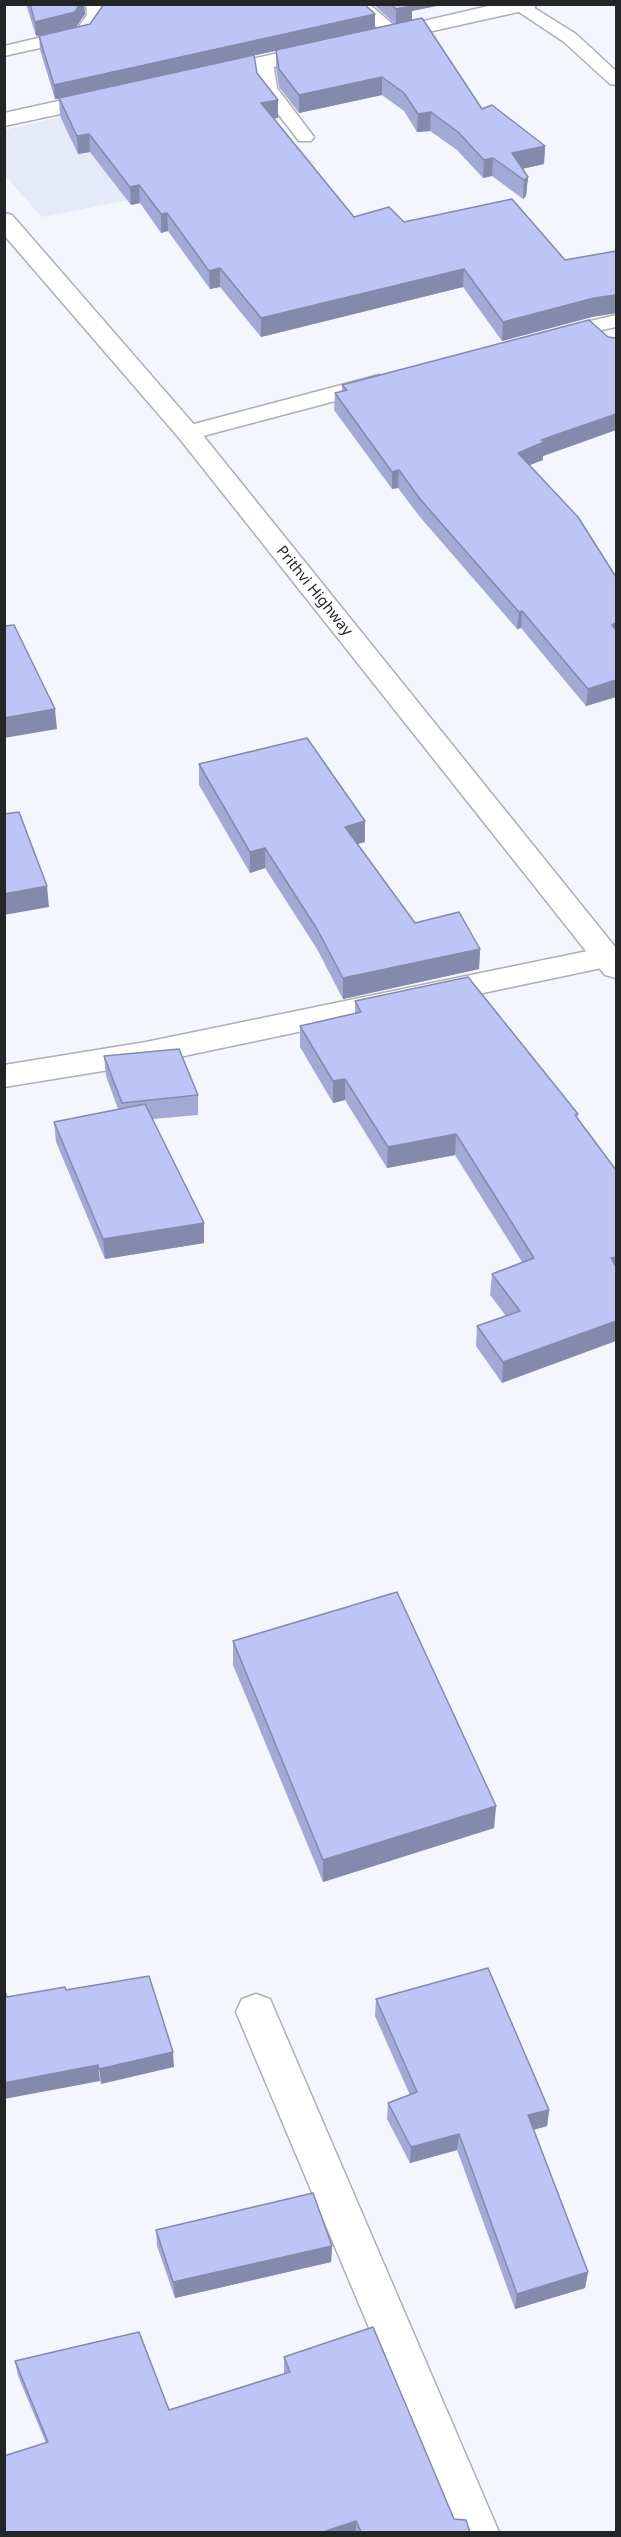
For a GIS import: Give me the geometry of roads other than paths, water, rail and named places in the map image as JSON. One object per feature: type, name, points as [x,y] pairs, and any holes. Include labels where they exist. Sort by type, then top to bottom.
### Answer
[{"type":"main road","points":[[362,41],[519,5]]},
{"type":"main road","points":[[196,77],[340,45]]},
{"type":"main road","points":[[4,120],[129,92]]},
{"type":"main road","name":"Prithvi Highway","points":[[4,220],[188,433],[612,963]]},
{"type":"main road","points":[[593,326],[616,347]]},
{"type":"main road","points":[[188,433],[396,378]]},
{"type":"main road","points":[[4,1076],[146,1053],[612,963]]},
{"type":"main road","points":[[256,2012],[477,2532]]},
{"type":"lane","points":[[4,51],[83,33],[96,15],[94,4]]},
{"type":"lane","points":[[358,4],[394,34]]},
{"type":"lane","points":[[519,5],[570,38],[616,80]]},
{"type":"lane","points":[[264,62],[268,89],[305,137]]}]
